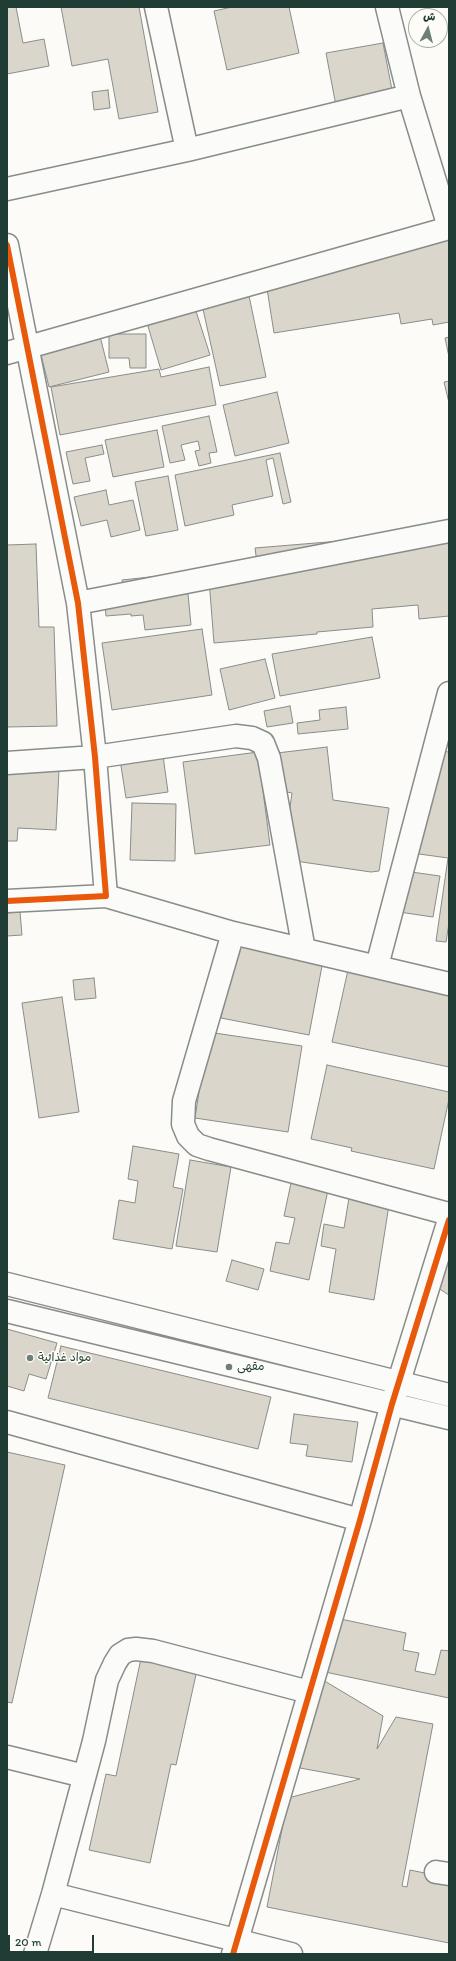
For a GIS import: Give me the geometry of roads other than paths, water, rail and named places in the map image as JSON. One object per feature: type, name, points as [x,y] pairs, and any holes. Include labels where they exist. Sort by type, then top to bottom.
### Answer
[{"type":"street","points":[[156,7],[187,150]]},
{"type":"street","points":[[7,353],[449,227],[409,96],[387,7]]},
{"type":"street","points":[[7,190],[187,150],[409,96]]},
{"type":"street","points":[[7,245],[78,603],[95,757],[106,896]]},
{"type":"street","points":[[78,603],[449,531]]},
{"type":"street","points":[[377,966],[449,693]]},
{"type":"street","points":[[7,763],[95,757],[236,736],[252,738],[263,743],[269,758],[304,950]]},
{"type":"street","points":[[7,901],[106,896],[233,933],[449,984]]},
{"type":"street","points":[[233,933],[184,1101],[184,1124],[188,1136],[197,1145],[209,1149],[449,1214]]},
{"type":"street","points":[[235,1947],[360,1520],[392,1404],[449,1220]]},
{"type":"street","points":[[7,1284],[449,1395]]},
{"type":"street","points":[[7,1311],[449,1418]]},
{"type":"street","points":[[7,1422],[360,1520]]},
{"type":"street","points":[[35,1954],[53,1894],[94,1741],[107,1680],[120,1655],[128,1650],[153,1651],[309,1692]]},
{"type":"street","points":[[7,1757],[84,1776]]},
{"type":"street","points":[[53,1894],[235,1947],[291,1954]]},
{"type":"place","name":"مواد غذائية","points":[[30,1358]]},
{"type":"place","name":"مقهى","points":[[229,1367]]}]
